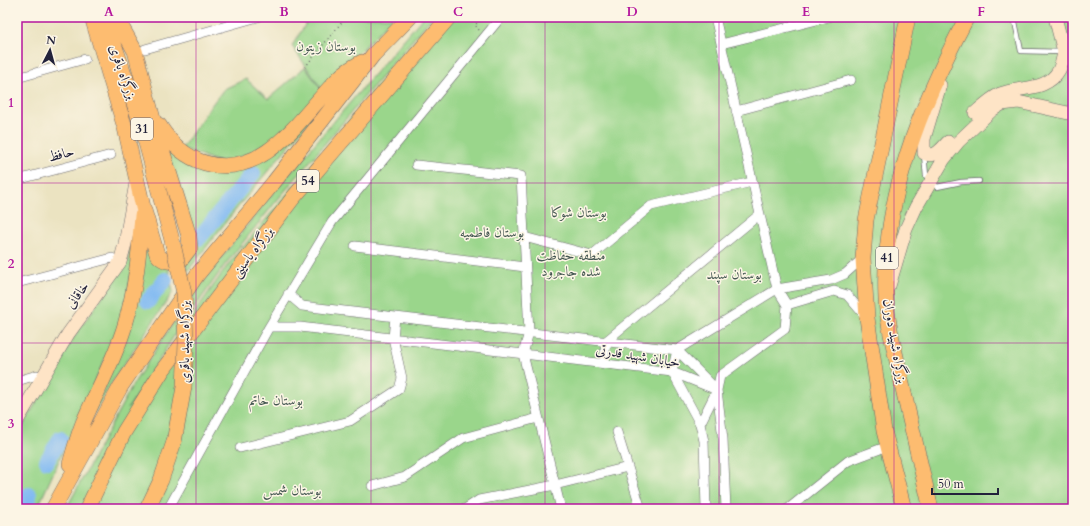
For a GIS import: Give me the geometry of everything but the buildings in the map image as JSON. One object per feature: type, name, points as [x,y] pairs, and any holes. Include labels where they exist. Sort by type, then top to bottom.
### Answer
[{"type":"highway","name":"بزرگراه باقری","points":[[92,17],[119,106],[143,207]]},
{"type":"highway","name":"بزرگراه باقری","points":[[105,17],[141,124],[173,244]]},
{"type":"highway","points":[[116,17],[135,51],[157,134],[189,236],[190,243],[188,252],[180,261],[166,261],[161,259],[157,254],[143,207]]},
{"type":"highway","name":"بزرگراه یاسینی","points":[[55,505],[121,386],[197,275],[274,182],[372,55],[410,17]]},
{"type":"highway","name":"بزرگراه یاسینی","points":[[86,509],[124,432],[162,371],[293,198],[449,17]]},
{"type":"highway","name":"بزرگراه شهید دوران","points":[[904,509],[884,431],[867,318],[864,258],[866,220],[908,19]]},
{"type":"highway","name":"بزرگراه شهید دوران","points":[[931,509],[888,317],[885,270],[889,235],[900,175],[912,137],[966,19]]},
{"type":"highway","points":[[154,118],[175,145],[188,155],[210,164],[243,164],[262,155],[280,141],[342,75],[372,55]]},
{"type":"highway","points":[[55,505],[83,424],[109,367],[125,325],[133,295],[139,256],[143,207]]},
{"type":"highway","name":"بزرگراه شهید باقری","points":[[150,507],[174,442],[184,387],[186,343],[184,293],[173,244]]},
{"type":"main road","points":[[947,60],[924,139],[924,153],[929,156],[936,154],[991,99],[1002,94],[1036,87],[1049,80],[1059,70],[1069,56],[1054,17]]},
{"type":"main road","points":[[886,299],[906,229],[944,159],[958,142],[992,110],[1002,104],[1018,102],[1068,113],[1073,112]]},
{"type":"main road","name":"خاقانی","points":[[17,421],[68,334],[120,262],[125,244],[137,177]]},
{"type":"street","points":[[145,49],[258,17]]},
{"type":"street","points":[[168,509],[269,327],[332,222],[502,17]]},
{"type":"street","points":[[700,424],[717,390],[720,376],[785,329],[787,305],[777,290],[714,17]]},
{"type":"street","points":[[721,44],[829,17]]},
{"type":"street","points":[[17,78],[85,59]]},
{"type":"street","points":[[736,111],[851,80]]},
{"type":"street","name":"حافظ","points":[[17,180],[111,155]]},
{"type":"street","points":[[416,165],[521,176],[529,332],[522,354],[561,509]]},
{"type":"street","points":[[524,237],[592,255],[651,206],[752,182]]},
{"type":"street","points":[[604,364],[606,341],[760,214]]},
{"type":"street","points":[[355,246],[525,267]]},
{"type":"street","points":[[17,283],[112,258]]},
{"type":"street","points":[[706,509],[704,441],[700,424],[672,372],[677,350],[777,290],[831,280],[845,274],[864,258]]},
{"type":"street","points":[[787,305],[834,292],[847,295],[867,318]]},
{"type":"street","name":"خیابان شهید قدرتی","points":[[288,294],[302,306],[677,350],[717,390]]},
{"type":"street","points":[[240,448],[350,421],[399,389],[402,378],[393,338],[395,317]]},
{"type":"street","name":"خیابان شهید قدرتی","points":[[269,327],[300,327],[672,372],[717,390]]},
{"type":"street","points":[[17,381],[37,375]]},
{"type":"street","points":[[717,390],[724,439],[726,509]]},
{"type":"street","points":[[372,486],[405,477],[463,438],[538,418]]},
{"type":"street","points":[[617,432],[641,509]]},
{"type":"street","points":[[788,509],[848,461],[880,449]]},
{"type":"street","points":[[465,509],[479,500],[555,485],[628,467]]},
{"type":"lane","points":[[1014,17],[1021,50],[1069,56]]},
{"type":"lane","points":[[924,153],[926,176],[936,187],[979,181]]},
{"type":"lane","points":[[1069,509],[1073,507]]},
{"type":"path","points":[[304,67],[346,17]]},
{"type":"path","points":[[474,17],[478,20],[481,17]]},
{"type":"path","points":[[475,25],[481,17]]},
{"type":"green space","name":"بوستان زیتون","points":[[310,17],[393,17],[323,91],[292,46]]},
{"type":"green space","points":[[423,17],[432,17],[274,204],[224,266],[193,310],[192,297],[221,258],[272,194]]},
{"type":"green space","name":"منطقه حفاظت شده جاجرود","points":[[435,17],[1073,17],[1073,509],[66,509],[132,386],[175,320],[176,333],[128,408],[227,266]]},
{"type":"green space","points":[[305,67],[323,92],[266,148],[222,163],[182,148],[224,89],[246,79],[268,99]]},
{"type":"green space","points":[[345,78],[228,219],[187,272],[185,259],[189,255],[160,133],[183,157],[246,166]]},
{"type":"green space","points":[[134,209],[135,253],[122,321],[37,509],[17,509],[17,436],[74,337],[128,260]]},
{"type":"green space","points":[[145,223],[168,267],[173,292],[114,379],[86,427],[104,389]]},
{"type":"waterway","points":[[199,238],[253,173]]},
{"type":"waterway","points":[[148,301],[165,280]]},
{"type":"waterway","points":[[47,461],[60,439]]},
{"type":"waterway","points":[[24,509],[29,495]]},
{"type":"park label","name":"بوستان شوکا","points":[[579,212]]},
{"type":"park label","name":"بوستان فاطمیه","points":[[492,232]]},
{"type":"park label","name":"بوستان سپند","points":[[734,274]]},
{"type":"park label","name":"بوستان خاتم","points":[[276,400]]},
{"type":"park label","name":"بوستان شمس","points":[[292,490]]}]
